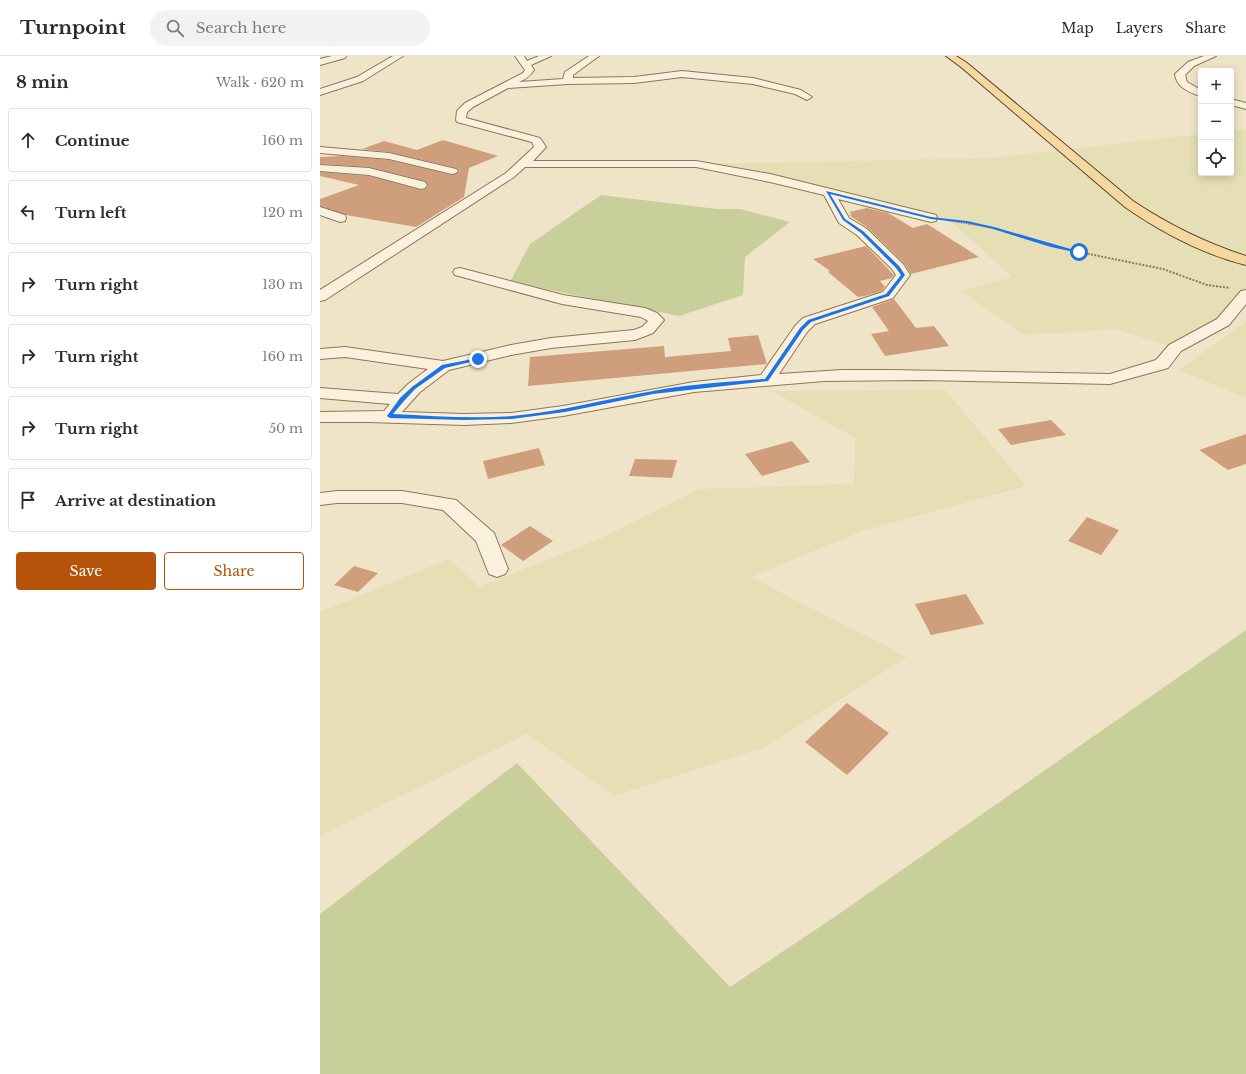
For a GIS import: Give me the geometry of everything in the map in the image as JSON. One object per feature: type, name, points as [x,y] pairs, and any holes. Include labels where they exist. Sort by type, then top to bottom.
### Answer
[{"type":"main road","points":[[950,56],[964,65],[1129,204],[1148,218],[1174,233],[1200,245],[1246,261]]},
{"type":"street","points":[[320,62],[342,56]]},
{"type":"street","points":[[322,90],[360,79],[399,56]]},
{"type":"street","points":[[320,298],[510,175],[540,147],[536,140],[460,120],[462,111],[469,105],[526,75],[530,70],[523,60],[547,56]]},
{"type":"street","points":[[568,81],[568,74],[595,56]]},
{"type":"street","points":[[1198,91],[1182,83],[1179,79],[1180,74],[1191,64],[1212,56]]},
{"type":"street","points":[[506,86],[568,81],[634,80],[682,74],[753,81],[798,92],[807,97]]},
{"type":"street","points":[[1234,103],[1246,106]]},
{"type":"street","points":[[320,150],[389,156],[452,171]]},
{"type":"street","points":[[523,164],[696,164],[770,178],[931,218]]},
{"type":"street","points":[[320,168],[369,172],[421,185]]},
{"type":"street","points":[[766,380],[801,329],[809,321],[888,295],[903,275],[898,267],[862,232],[844,220],[828,192]]},
{"type":"street","points":[[320,211],[340,218]]},
{"type":"street","points":[[320,354],[345,352],[443,366],[511,350],[551,343],[636,335],[646,332],[652,328],[656,320],[652,316],[645,313],[562,299],[460,272]]},
{"type":"street","points":[[320,417],[390,416],[464,419],[512,418],[565,410],[653,392],[717,384],[857,375],[1110,379],[1162,364],[1174,348],[1223,322],[1238,291]]},
{"type":"street","points":[[390,416],[402,400],[414,388],[443,366]]},
{"type":"street","points":[[320,393],[402,400]]},
{"type":"street","points":[[320,499],[337,497],[402,497],[449,505],[486,538],[497,569]]},
{"type":"path","points":[[931,218],[967,222],[994,228],[1052,246],[1163,269],[1207,285],[1238,291]]},
{"type":"shaded area","points":[[1246,129],[1246,294],[1223,322],[1175,348],[1115,329],[1024,335],[961,291],[1012,277],[949,220],[696,164],[993,158],[1198,134],[1198,176],[1234,176],[1234,131]]},
{"type":"shaded area","points":[[1246,321],[1246,398],[1179,370]]},
{"type":"shaded area","points":[[945,390],[1026,486],[862,531],[751,577],[907,657],[765,747],[614,796],[527,734],[320,836],[320,612],[449,559],[480,587],[601,538],[699,489],[854,484],[855,438],[772,391]]},
{"type":"green space","points":[[601,195],[717,209],[740,209],[790,222],[745,257],[743,295],[679,316],[510,282],[530,244]]},
{"type":"green space","points":[[1246,630],[1246,1074],[320,1074],[320,914],[517,763],[730,987],[833,918]]},
{"type":"building","points":[[443,140],[498,156],[469,168],[464,197],[416,227],[346,215],[320,206],[320,199],[359,185],[320,176],[320,172],[369,176],[421,190],[428,186],[425,181],[369,167],[320,164],[320,157],[342,156],[389,160],[452,175],[456,174],[460,171],[456,168],[389,152],[362,149],[384,141],[417,150]]},
{"type":"building","points":[[867,208],[888,213],[913,228],[927,224],[979,257],[911,274],[904,263],[868,228],[849,215],[852,214],[849,212]]},
{"type":"building","points":[[866,246],[894,275],[892,278],[880,281],[885,287],[882,291],[865,296],[858,297],[828,272],[830,271],[813,259]]},
{"type":"building","points":[[894,299],[916,328],[934,326],[949,346],[885,356],[871,334],[889,331],[872,307]]},
{"type":"building","points":[[758,335],[767,364],[528,386],[530,357],[664,346],[665,357],[731,351],[728,338]]},
{"type":"building","points":[[1051,420],[1066,435],[1011,445],[998,429]]},
{"type":"building","points":[[1246,434],[1246,464],[1228,470],[1199,450]]},
{"type":"building","points":[[792,441],[810,462],[762,476],[745,454]]},
{"type":"building","points":[[539,448],[545,465],[488,479],[483,461]]},
{"type":"building","points":[[635,459],[677,460],[672,478],[629,476]]},
{"type":"building","points":[[1087,517],[1119,530],[1101,555],[1068,541]]},
{"type":"building","points":[[530,526],[553,541],[523,561],[501,545]]},
{"type":"building","points":[[354,566],[378,573],[358,592],[334,585]]},
{"type":"building","points":[[966,594],[984,624],[931,635],[915,604]]},
{"type":"building","points":[[847,703],[889,733],[847,775],[805,742]]},
{"type":"route","points":[[478,359],[443,366],[414,388],[402,400],[390,416],[464,419],[512,418],[565,410],[653,392],[766,380],[801,329],[809,321],[888,295],[903,275],[898,267],[862,232],[844,220],[828,192],[931,218],[967,222],[994,228],[1052,246],[1079,252]]}]
